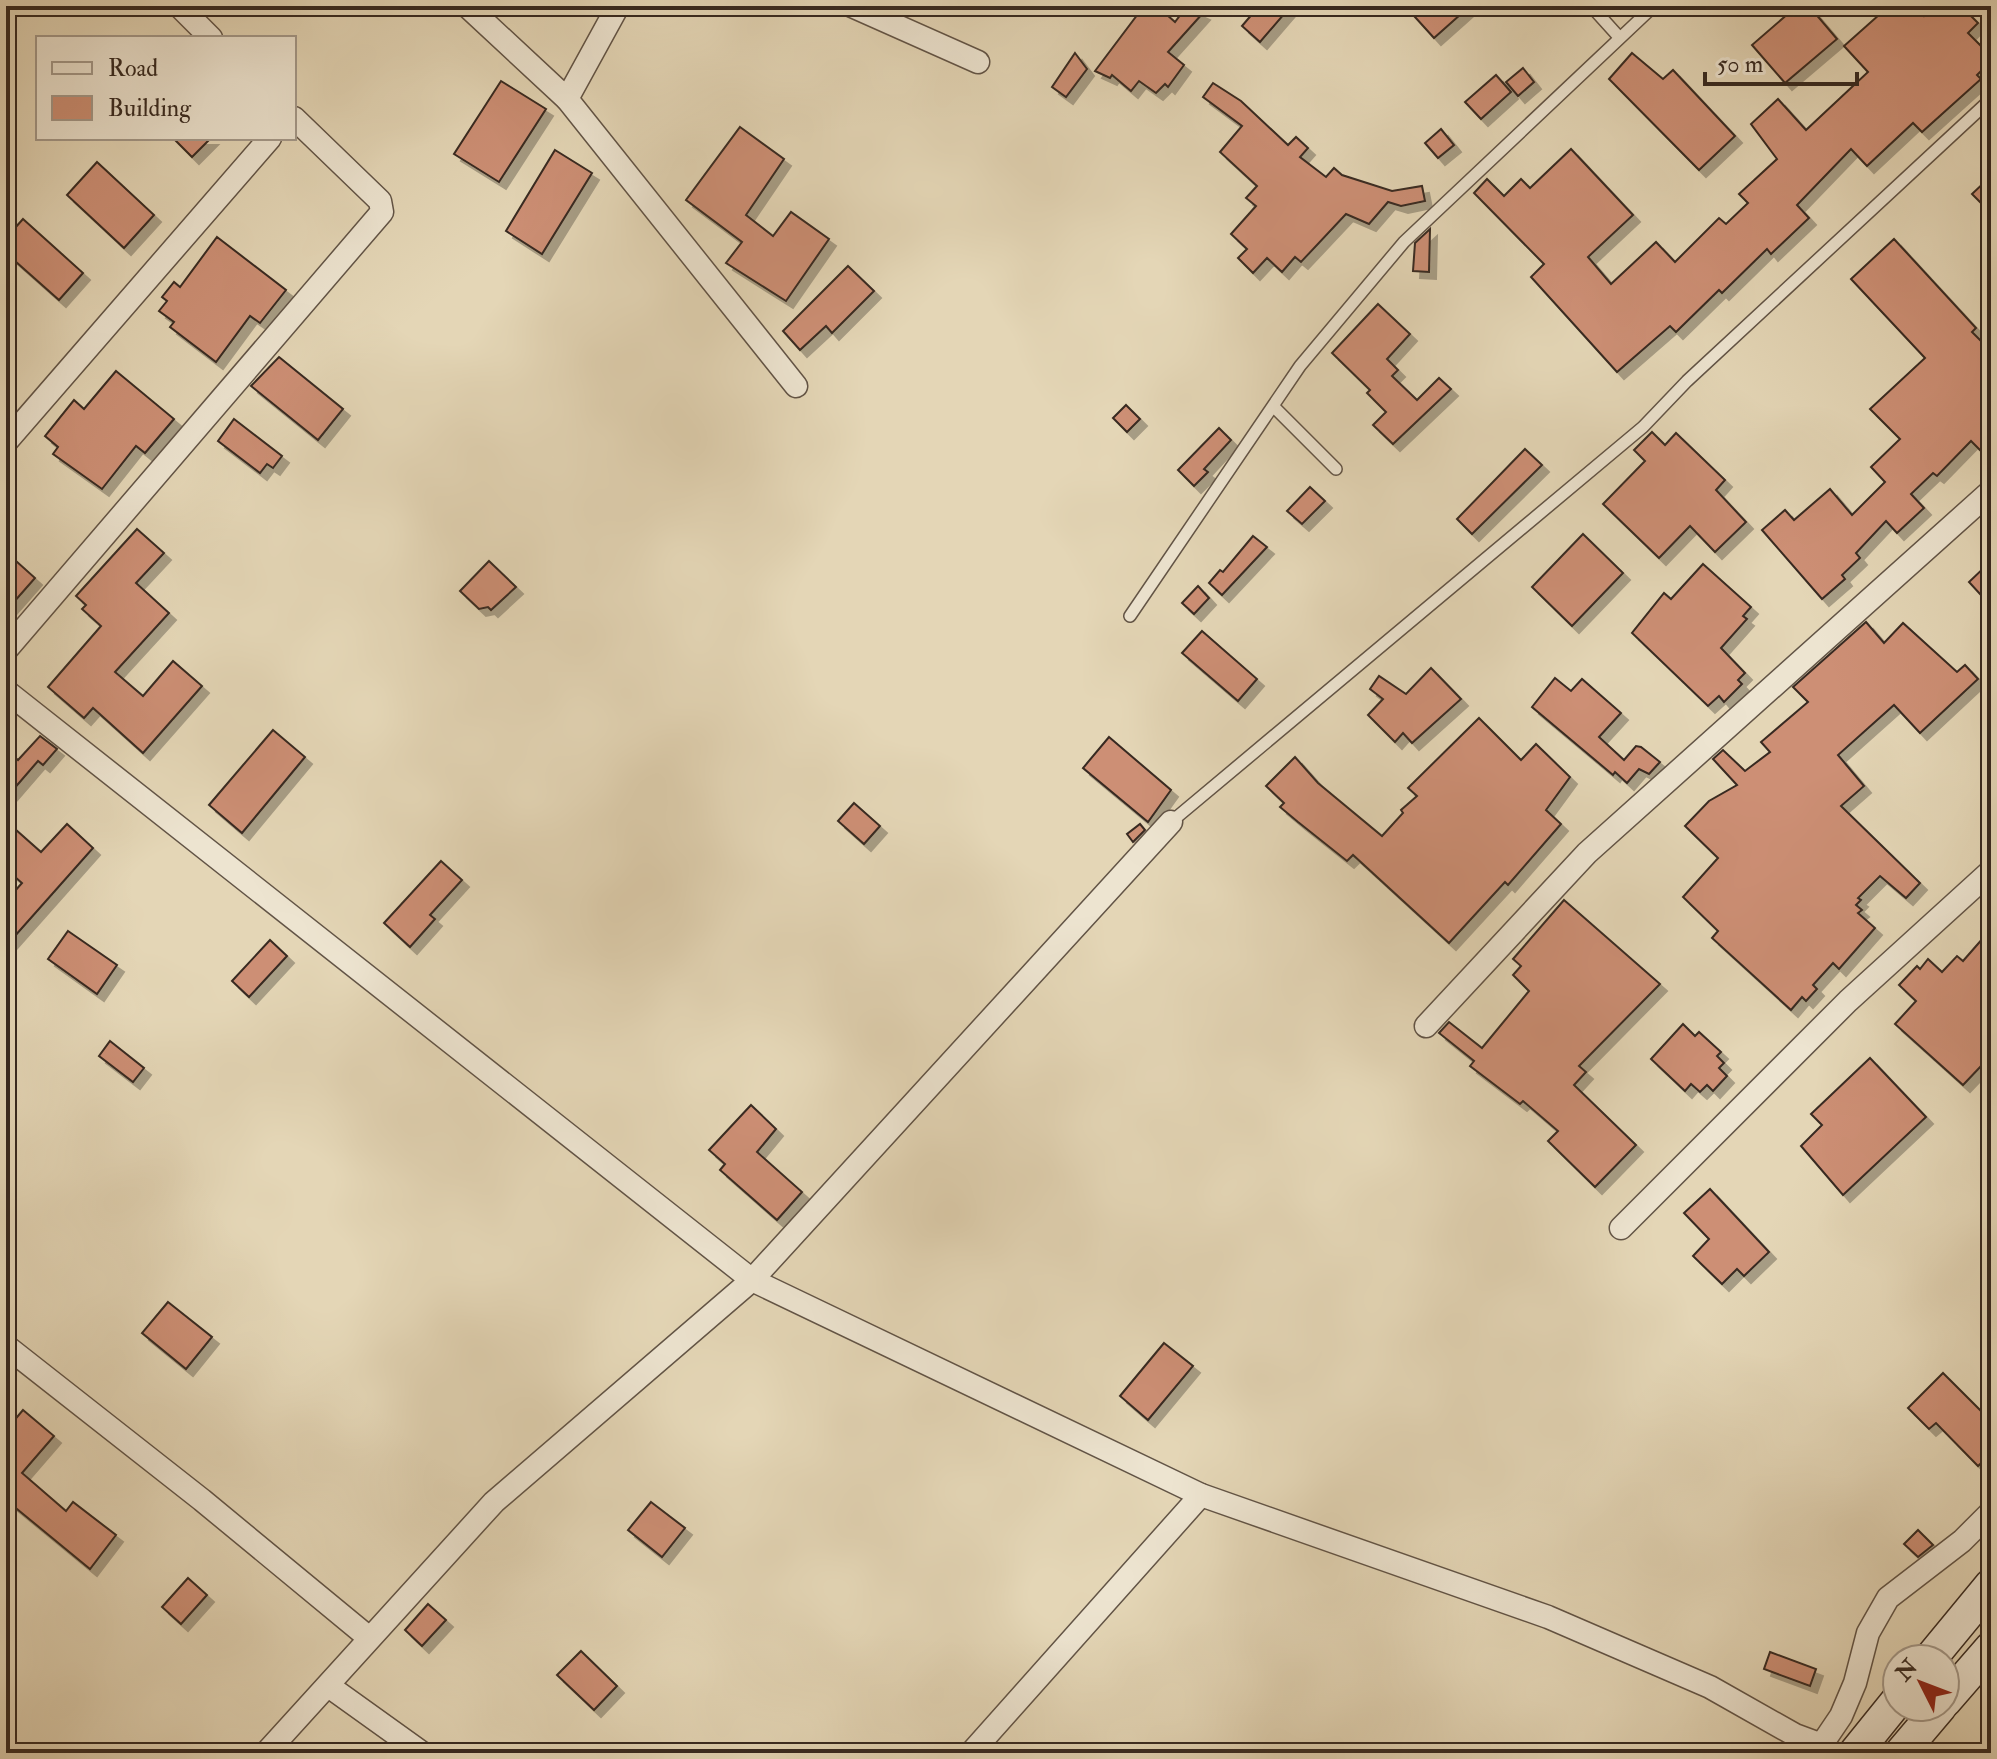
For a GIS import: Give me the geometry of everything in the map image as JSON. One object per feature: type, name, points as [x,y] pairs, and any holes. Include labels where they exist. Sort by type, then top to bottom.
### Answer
[{"type":"street","points":[[179,6],[209,36]]},
{"type":"street","points":[[467,6],[567,99],[796,386]]},
{"type":"street","points":[[567,99],[618,6]]},
{"type":"street","points":[[852,6],[978,62]]},
{"type":"street","points":[[6,650],[382,212],[380,201],[296,120]]},
{"type":"street","points":[[6,442],[268,140]]},
{"type":"street","points":[[1426,1026],[1587,853],[1991,491]]},
{"type":"street","points":[[6,691],[752,1280],[1201,1495],[1548,1617],[1710,1687],[1819,1749],[1841,1716],[1855,1683],[1868,1633],[1888,1598],[1962,1541],[1991,1512]]},
{"type":"street","points":[[266,1753],[330,1687],[368,1637],[494,1502],[752,1280],[1171,822]]},
{"type":"street","points":[[1621,1228],[1848,1001],[1991,871]]},
{"type":"street","points":[[6,1346],[202,1500],[368,1637]]},
{"type":"street","points":[[971,1753],[1201,1495]]},
{"type":"street","points":[[1943,1643],[1991,1585]]},
{"type":"street","points":[[1961,1683],[1991,1648]]},
{"type":"street","points":[[330,1687],[422,1753]]},
{"type":"street","points":[[1855,1753],[1881,1721]]},
{"type":"street","points":[[1901,1753],[1926,1723]]},
{"type":"lane","points":[[1591,6],[1619,37]]},
{"type":"lane","points":[[1130,616],[1300,366],[1404,242],[1654,6]]},
{"type":"lane","points":[[1171,822],[1643,427],[1687,381],[1991,99]]},
{"type":"lane","points":[[1274,407],[1336,469]]},
{"type":"building","points":[[1144,6],[1157,6],[1175,22],[1187,6],[1203,13],[1168,52],[1184,65],[1168,87],[1165,84],[1156,93],[1139,81],[1131,91],[1112,75],[1110,78],[1095,71]]},
{"type":"building","points":[[1259,6],[1291,6],[1260,42],[1242,26]]},
{"type":"building","points":[[1405,6],[1470,6],[1434,38]]},
{"type":"building","points":[[1797,6],[1809,6],[1837,39],[1785,83],[1752,45]]},
{"type":"building","points":[[1889,6],[1916,6],[1924,16],[1934,6],[1961,6],[1978,23],[1968,33],[1991,56],[1991,61],[1977,75],[1981,79],[1922,132],[1913,123],[1867,166],[1851,149],[1797,205],[1809,218],[1771,254],[1767,249],[1722,293],[1719,290],[1676,332],[1670,326],[1617,372],[1531,277],[1544,264],[1474,193],[1487,179],[1504,196],[1521,179],[1530,188],[1571,149],[1633,215],[1588,257],[1611,284],[1656,242],[1675,262],[1719,218],[1726,224],[1748,203],[1739,194],[1777,159],[1751,124],[1778,99],[1806,130],[1868,72],[1844,46]]},
{"type":"building","points":[[1075,53],[1087,69],[1066,97],[1052,87]]},
{"type":"building","points":[[1632,53],[1663,79],[1673,70],[1735,136],[1699,170],[1609,79]]},
{"type":"building","points":[[1523,68],[1534,82],[1518,96],[1506,82]]},
{"type":"building","points":[[1496,75],[1511,92],[1481,119],[1465,102]]},
{"type":"building","points":[[501,81],[546,109],[499,182],[454,154]]},
{"type":"building","points":[[1213,83],[1241,101],[1288,145],[1296,137],[1308,148],[1300,157],[1326,177],[1334,168],[1342,175],[1392,191],[1422,186],[1425,201],[1401,206],[1388,202],[1369,224],[1346,214],[1301,262],[1295,257],[1282,272],[1267,258],[1253,273],[1238,258],[1247,249],[1231,234],[1256,206],[1246,198],[1257,186],[1220,152],[1242,126],[1203,97]]},
{"type":"building","points":[[740,127],[784,159],[746,215],[773,236],[791,212],[829,239],[786,301],[726,263],[742,242],[686,200]]},
{"type":"building","points":[[1441,129],[1454,145],[1438,158],[1425,143]]},
{"type":"building","points":[[175,140],[209,140],[192,157]]},
{"type":"building","points":[[555,150],[592,173],[542,254],[506,231]]},
{"type":"building","points":[[97,162],[154,215],[124,248],[67,195]]},
{"type":"building","points":[[1991,176],[1991,213],[1972,194]]},
{"type":"building","points":[[23,219],[83,273],[59,300],[6,253],[6,238]]},
{"type":"building","points":[[1430,229],[1429,272],[1413,271],[1415,243]]},
{"type":"building","points":[[217,237],[286,290],[260,323],[250,316],[216,362],[170,327],[174,322],[159,311],[167,301],[162,297],[174,282],[180,287]]},
{"type":"building","points":[[1894,239],[1976,328],[1972,332],[1991,351],[1991,443],[1982,452],[1971,441],[1937,476],[1933,473],[1911,494],[1924,508],[1897,533],[1886,521],[1856,553],[1860,558],[1842,575],[1845,579],[1822,599],[1762,530],[1785,510],[1794,520],[1830,489],[1852,515],[1885,482],[1871,467],[1900,439],[1870,409],[1925,358],[1851,279]]},
{"type":"building","points":[[848,266],[874,291],[832,333],[826,326],[800,350],[783,331]]},
{"type":"building","points":[[1378,304],[1410,334],[1387,359],[1398,370],[1392,376],[1417,400],[1439,378],[1451,389],[1393,444],[1373,425],[1386,412],[1367,393],[1370,390],[1332,353]]},
{"type":"building","points":[[279,357],[343,409],[318,440],[251,386]]},
{"type":"building","points":[[116,371],[174,419],[145,453],[136,446],[102,489],[53,454],[58,447],[45,436],[74,400],[84,409]]},
{"type":"building","points":[[1126,405],[1140,419],[1127,432],[1113,418]]},
{"type":"building","points":[[234,419],[282,456],[273,468],[267,464],[260,473],[218,441]]},
{"type":"building","points":[[1219,428],[1231,440],[1204,469],[1208,472],[1194,486],[1178,470]]},
{"type":"building","points":[[1652,432],[1665,445],[1676,433],[1725,480],[1716,490],[1746,522],[1715,552],[1690,526],[1659,558],[1603,504],[1645,461],[1634,450]]},
{"type":"building","points":[[1525,449],[1542,465],[1472,534],[1457,519]]},
{"type":"building","points":[[1310,487],[1325,501],[1302,524],[1287,511]]},
{"type":"building","points":[[137,529],[164,553],[136,583],[169,613],[115,672],[143,696],[173,661],[202,686],[143,753],[93,708],[84,718],[48,687],[101,626],[82,609],[86,605],[76,596]]},
{"type":"building","points":[[1583,534],[1623,573],[1572,626],[1532,587]]},
{"type":"building","points":[[1253,536],[1267,547],[1222,595],[1209,583],[1220,570],[1223,572]]},
{"type":"building","points":[[6,552],[35,578],[6,611]]},
{"type":"building","points":[[489,561],[516,587],[491,610],[488,607],[479,609],[460,591]]},
{"type":"building","points":[[1991,561],[1991,606],[1969,582]]},
{"type":"building","points":[[1703,564],[1751,607],[1743,616],[1747,619],[1721,648],[1745,673],[1738,680],[1742,684],[1724,702],[1719,696],[1708,706],[1632,633],[1664,593],[1671,599]]},
{"type":"building","points":[[1198,586],[1209,598],[1194,614],[1182,603]]},
{"type":"building","points":[[1866,622],[1884,643],[1903,623],[1957,672],[1965,665],[1978,679],[1920,733],[1894,705],[1838,755],[1864,786],[1841,806],[1920,883],[1906,898],[1880,876],[1858,898],[1861,900],[1856,905],[1862,910],[1858,913],[1875,928],[1839,969],[1833,963],[1813,985],[1817,989],[1806,1001],[1802,997],[1791,1010],[1712,938],[1718,931],[1683,897],[1718,858],[1685,826],[1709,801],[1737,785],[1713,759],[1723,750],[1745,771],[1770,752],[1761,742],[1808,702],[1793,687]]},
{"type":"building","points":[[1202,631],[1257,679],[1238,701],[1182,653]]},
{"type":"building","points":[[1431,668],[1461,699],[1412,743],[1403,733],[1395,742],[1368,715],[1383,699],[1370,689],[1379,676],[1406,694]]},
{"type":"building","points":[[1555,678],[1571,691],[1582,679],[1621,713],[1599,737],[1624,760],[1636,746],[1660,762],[1649,774],[1639,769],[1627,783],[1615,772],[1613,775],[1532,707]]},
{"type":"building","points":[[1479,718],[1521,760],[1536,744],[1570,777],[1546,810],[1561,824],[1508,885],[1505,882],[1449,943],[1353,855],[1347,861],[1280,807],[1284,803],[1266,786],[1295,757],[1318,783],[1382,836],[1403,813],[1401,810],[1417,796],[1408,788]]},
{"type":"building","points":[[273,730],[305,757],[242,833],[209,805]]},
{"type":"building","points":[[40,736],[57,749],[43,765],[38,761],[6,798],[6,750],[18,760]]},
{"type":"building","points":[[1109,737],[1171,790],[1148,822],[1083,768]]},
{"type":"building","points":[[854,803],[880,826],[864,844],[838,821]]},
{"type":"building","points":[[6,821],[41,852],[67,824],[93,848],[6,946],[6,901],[22,883],[6,869]]},
{"type":"building","points":[[1140,824],[1145,830],[1133,842],[1127,834]]},
{"type":"building","points":[[441,861],[462,880],[430,915],[435,919],[410,947],[384,923]]},
{"type":"building","points":[[1564,900],[1660,984],[1579,1066],[1586,1072],[1574,1085],[1636,1145],[1595,1187],[1548,1141],[1558,1131],[1523,1101],[1520,1104],[1470,1066],[1474,1061],[1439,1033],[1449,1022],[1482,1048],[1529,991],[1513,975],[1521,966],[1513,959]]},
{"type":"building","points":[[1991,929],[1991,1071],[1983,1064],[1963,1085],[1895,1024],[1916,1001],[1899,985],[1928,959],[1942,972],[1957,956],[1963,961]]},
{"type":"building","points":[[68,931],[117,965],[97,994],[48,959]]},
{"type":"building","points":[[270,940],[287,956],[249,997],[232,981]]},
{"type":"building","points":[[1683,1024],[1695,1036],[1699,1032],[1721,1052],[1717,1056],[1724,1063],[1719,1068],[1727,1076],[1713,1091],[1707,1085],[1700,1092],[1691,1084],[1685,1091],[1651,1059]]},
{"type":"building","points":[[110,1041],[144,1068],[133,1082],[99,1056]]},
{"type":"building","points":[[1870,1058],[1926,1117],[1843,1195],[1801,1146],[1822,1125],[1811,1114]]},
{"type":"building","points":[[751,1105],[776,1129],[757,1152],[802,1192],[777,1220],[720,1170],[725,1164],[709,1150]]},
{"type":"building","points":[[1710,1189],[1769,1252],[1744,1276],[1737,1269],[1722,1284],[1693,1256],[1709,1239],[1684,1213]]},
{"type":"building","points":[[168,1302],[212,1337],[186,1369],[142,1333]]},
{"type":"building","points":[[1164,1343],[1193,1366],[1148,1420],[1120,1396]]},
{"type":"building","points":[[1943,1373],[1991,1421],[1991,1454],[1978,1466],[1936,1423],[1929,1429],[1908,1408]]},
{"type":"building","points":[[23,1410],[54,1436],[22,1473],[66,1511],[73,1502],[116,1535],[90,1569],[6,1500],[6,1430]]},
{"type":"building","points":[[651,1502],[685,1528],[662,1557],[628,1530]]},
{"type":"building","points":[[1918,1530],[1933,1545],[1918,1557],[1904,1544]]},
{"type":"building","points":[[188,1578],[207,1595],[181,1624],[162,1607]]},
{"type":"building","points":[[428,1604],[446,1620],[422,1646],[405,1630]]},
{"type":"building","points":[[581,1651],[617,1686],[594,1710],[557,1675]]},
{"type":"building","points":[[1770,1652],[1816,1669],[1810,1686],[1764,1669]]}]
